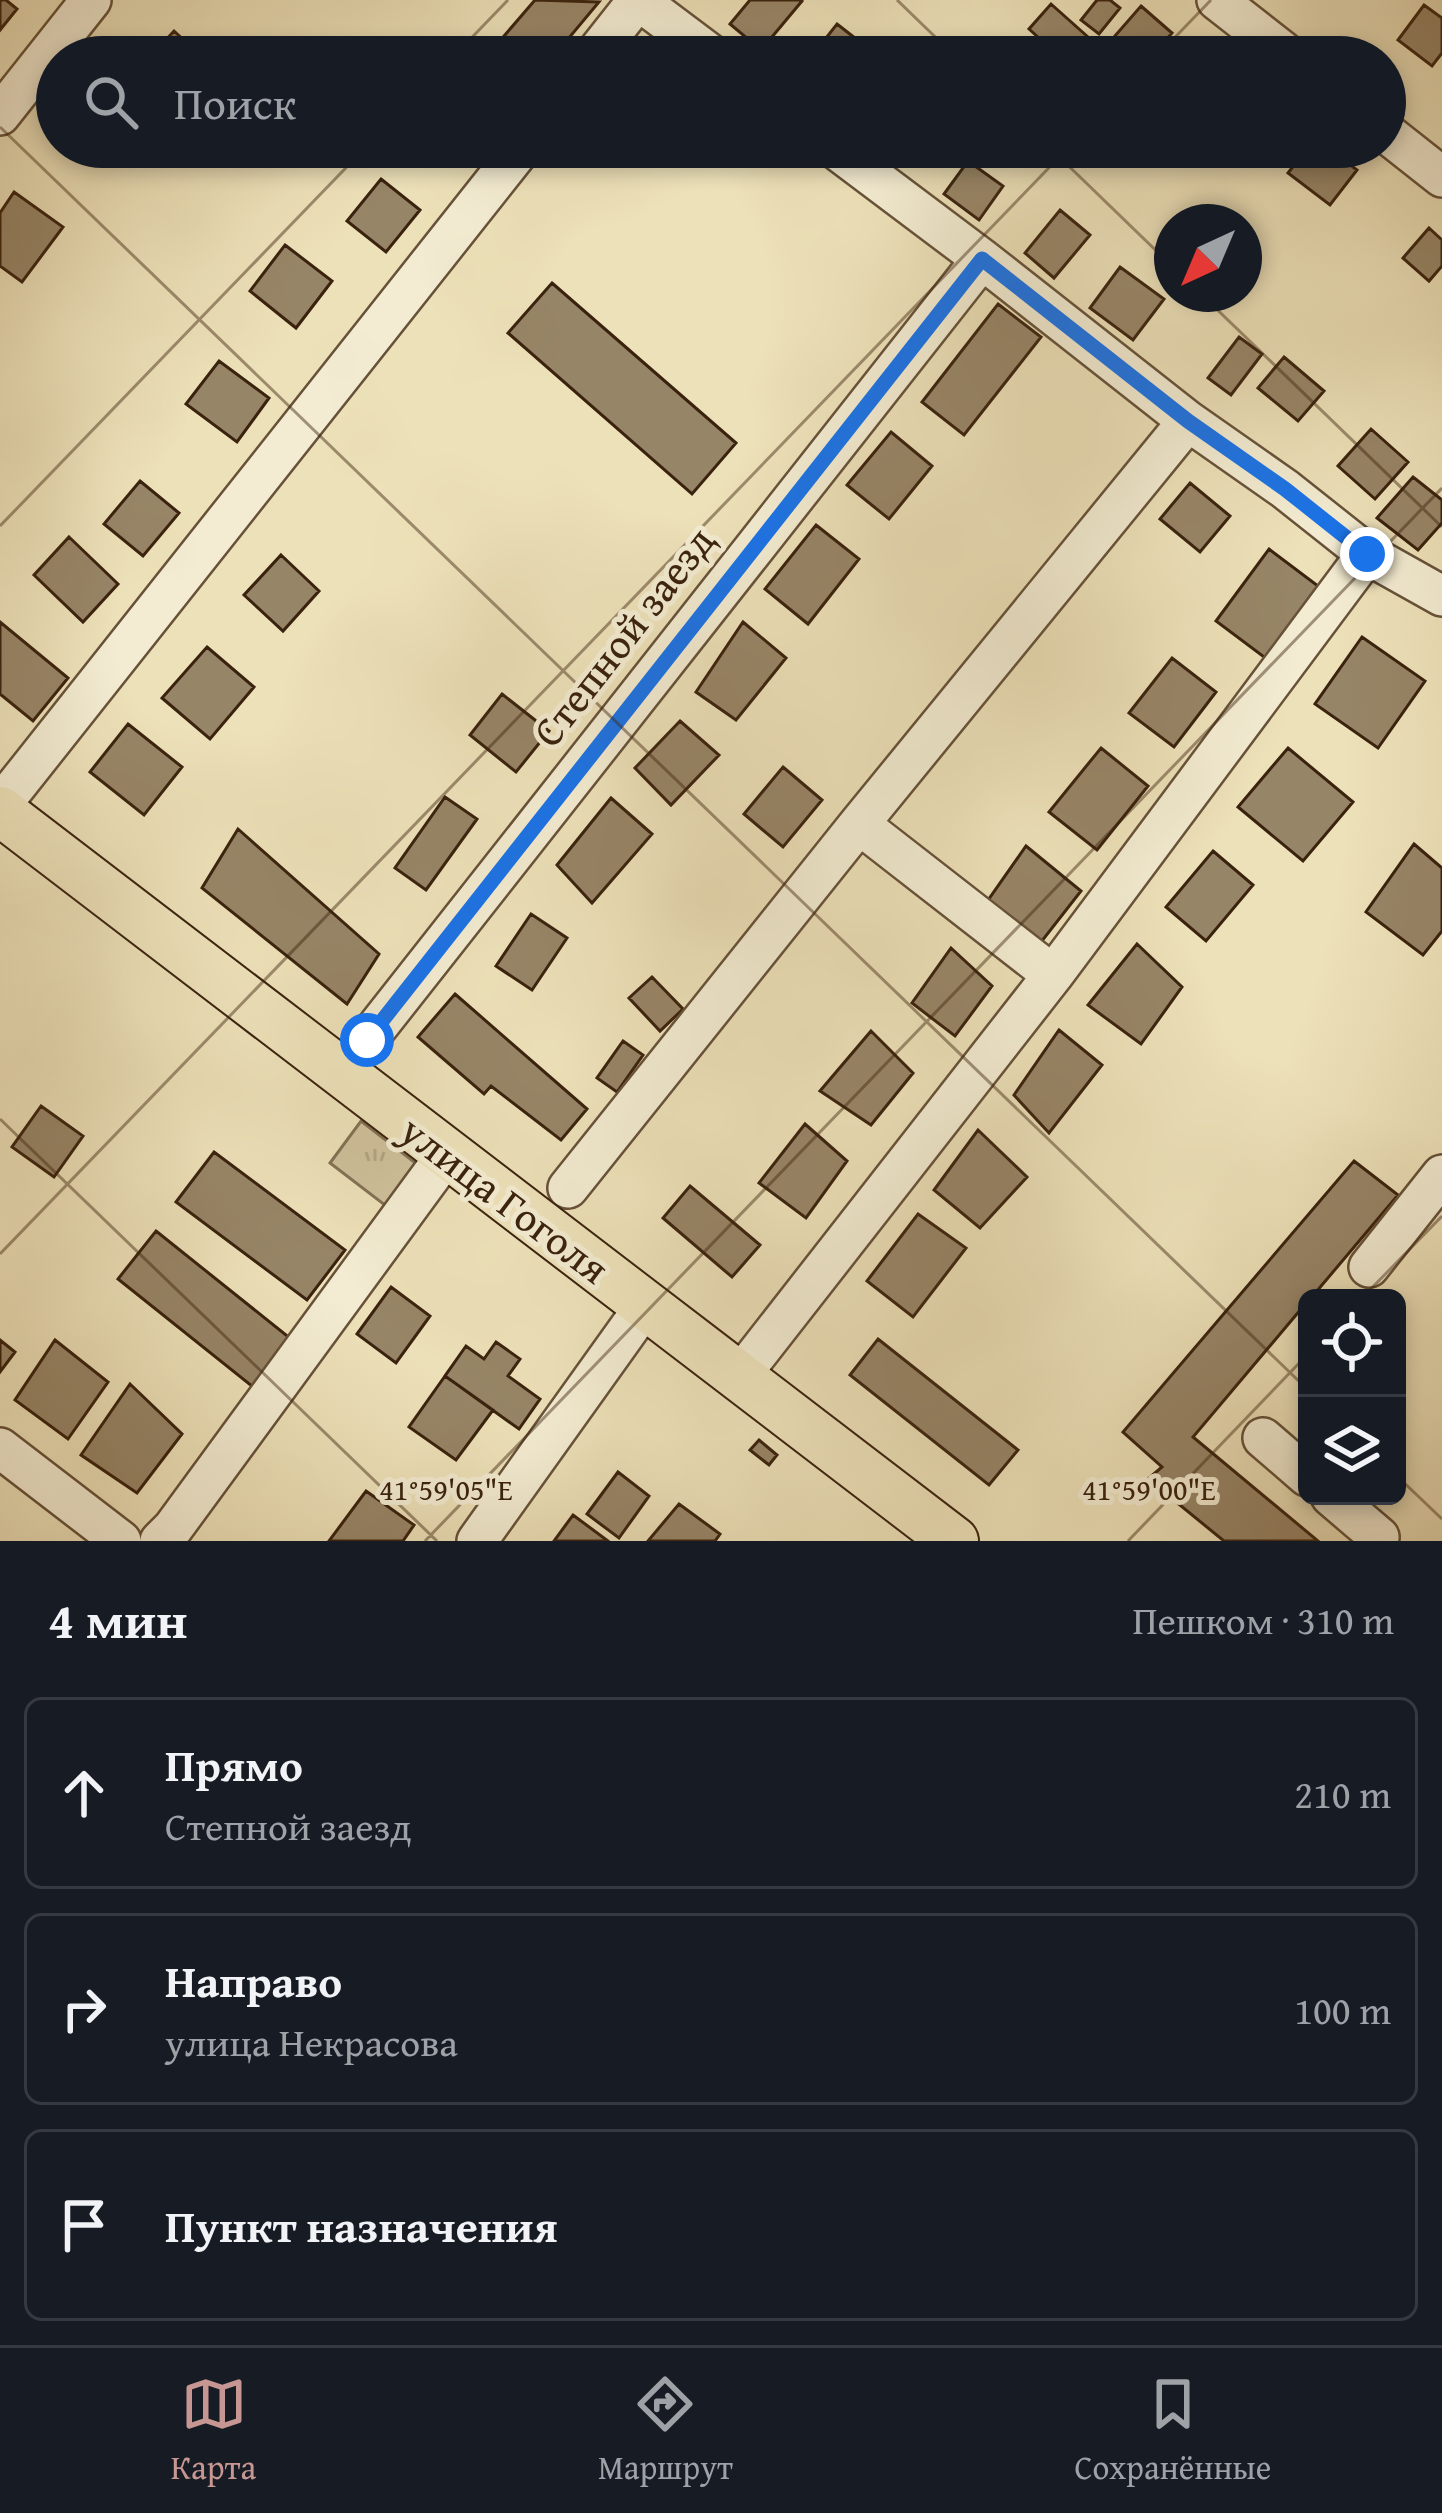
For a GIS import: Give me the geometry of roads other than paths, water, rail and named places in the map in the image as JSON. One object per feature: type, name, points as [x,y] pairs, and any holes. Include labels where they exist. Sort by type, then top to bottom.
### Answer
[{"type":"main road","name":"улица Гоголя","points":[[0,809],[954,1541]]},
{"type":"street","points":[[63,36],[91,0]]},
{"type":"street","points":[[610,36],[638,0],[686,36]]},
{"type":"street","points":[[1217,0],[1263,36]]},
{"type":"street","points":[[0,115],[36,70]]},
{"type":"street","points":[[1406,149],[1442,177]]},
{"type":"street","points":[[0,809],[505,168]]},
{"type":"street","points":[[861,168],[1367,554],[1442,596]]},
{"type":"street","name":"Степной заезд","points":[[341,1073],[982,259]]},
{"type":"street","points":[[568,1188],[1188,421]]},
{"type":"street","points":[[739,1377],[1053,975],[1367,554]]},
{"type":"street","points":[[859,824],[1053,975]]},
{"type":"street","points":[[160,1541],[447,1154]]},
{"type":"street","points":[[1369,1268],[1442,1175]]},
{"type":"street","points":[[477,1541],[645,1306]]},
{"type":"street","points":[[1263,1438],[1298,1468]]},
{"type":"street","points":[[0,1448],[121,1541]]},
{"type":"street","points":[[1340,1505],[1379,1538],[1376,1541]]}]
